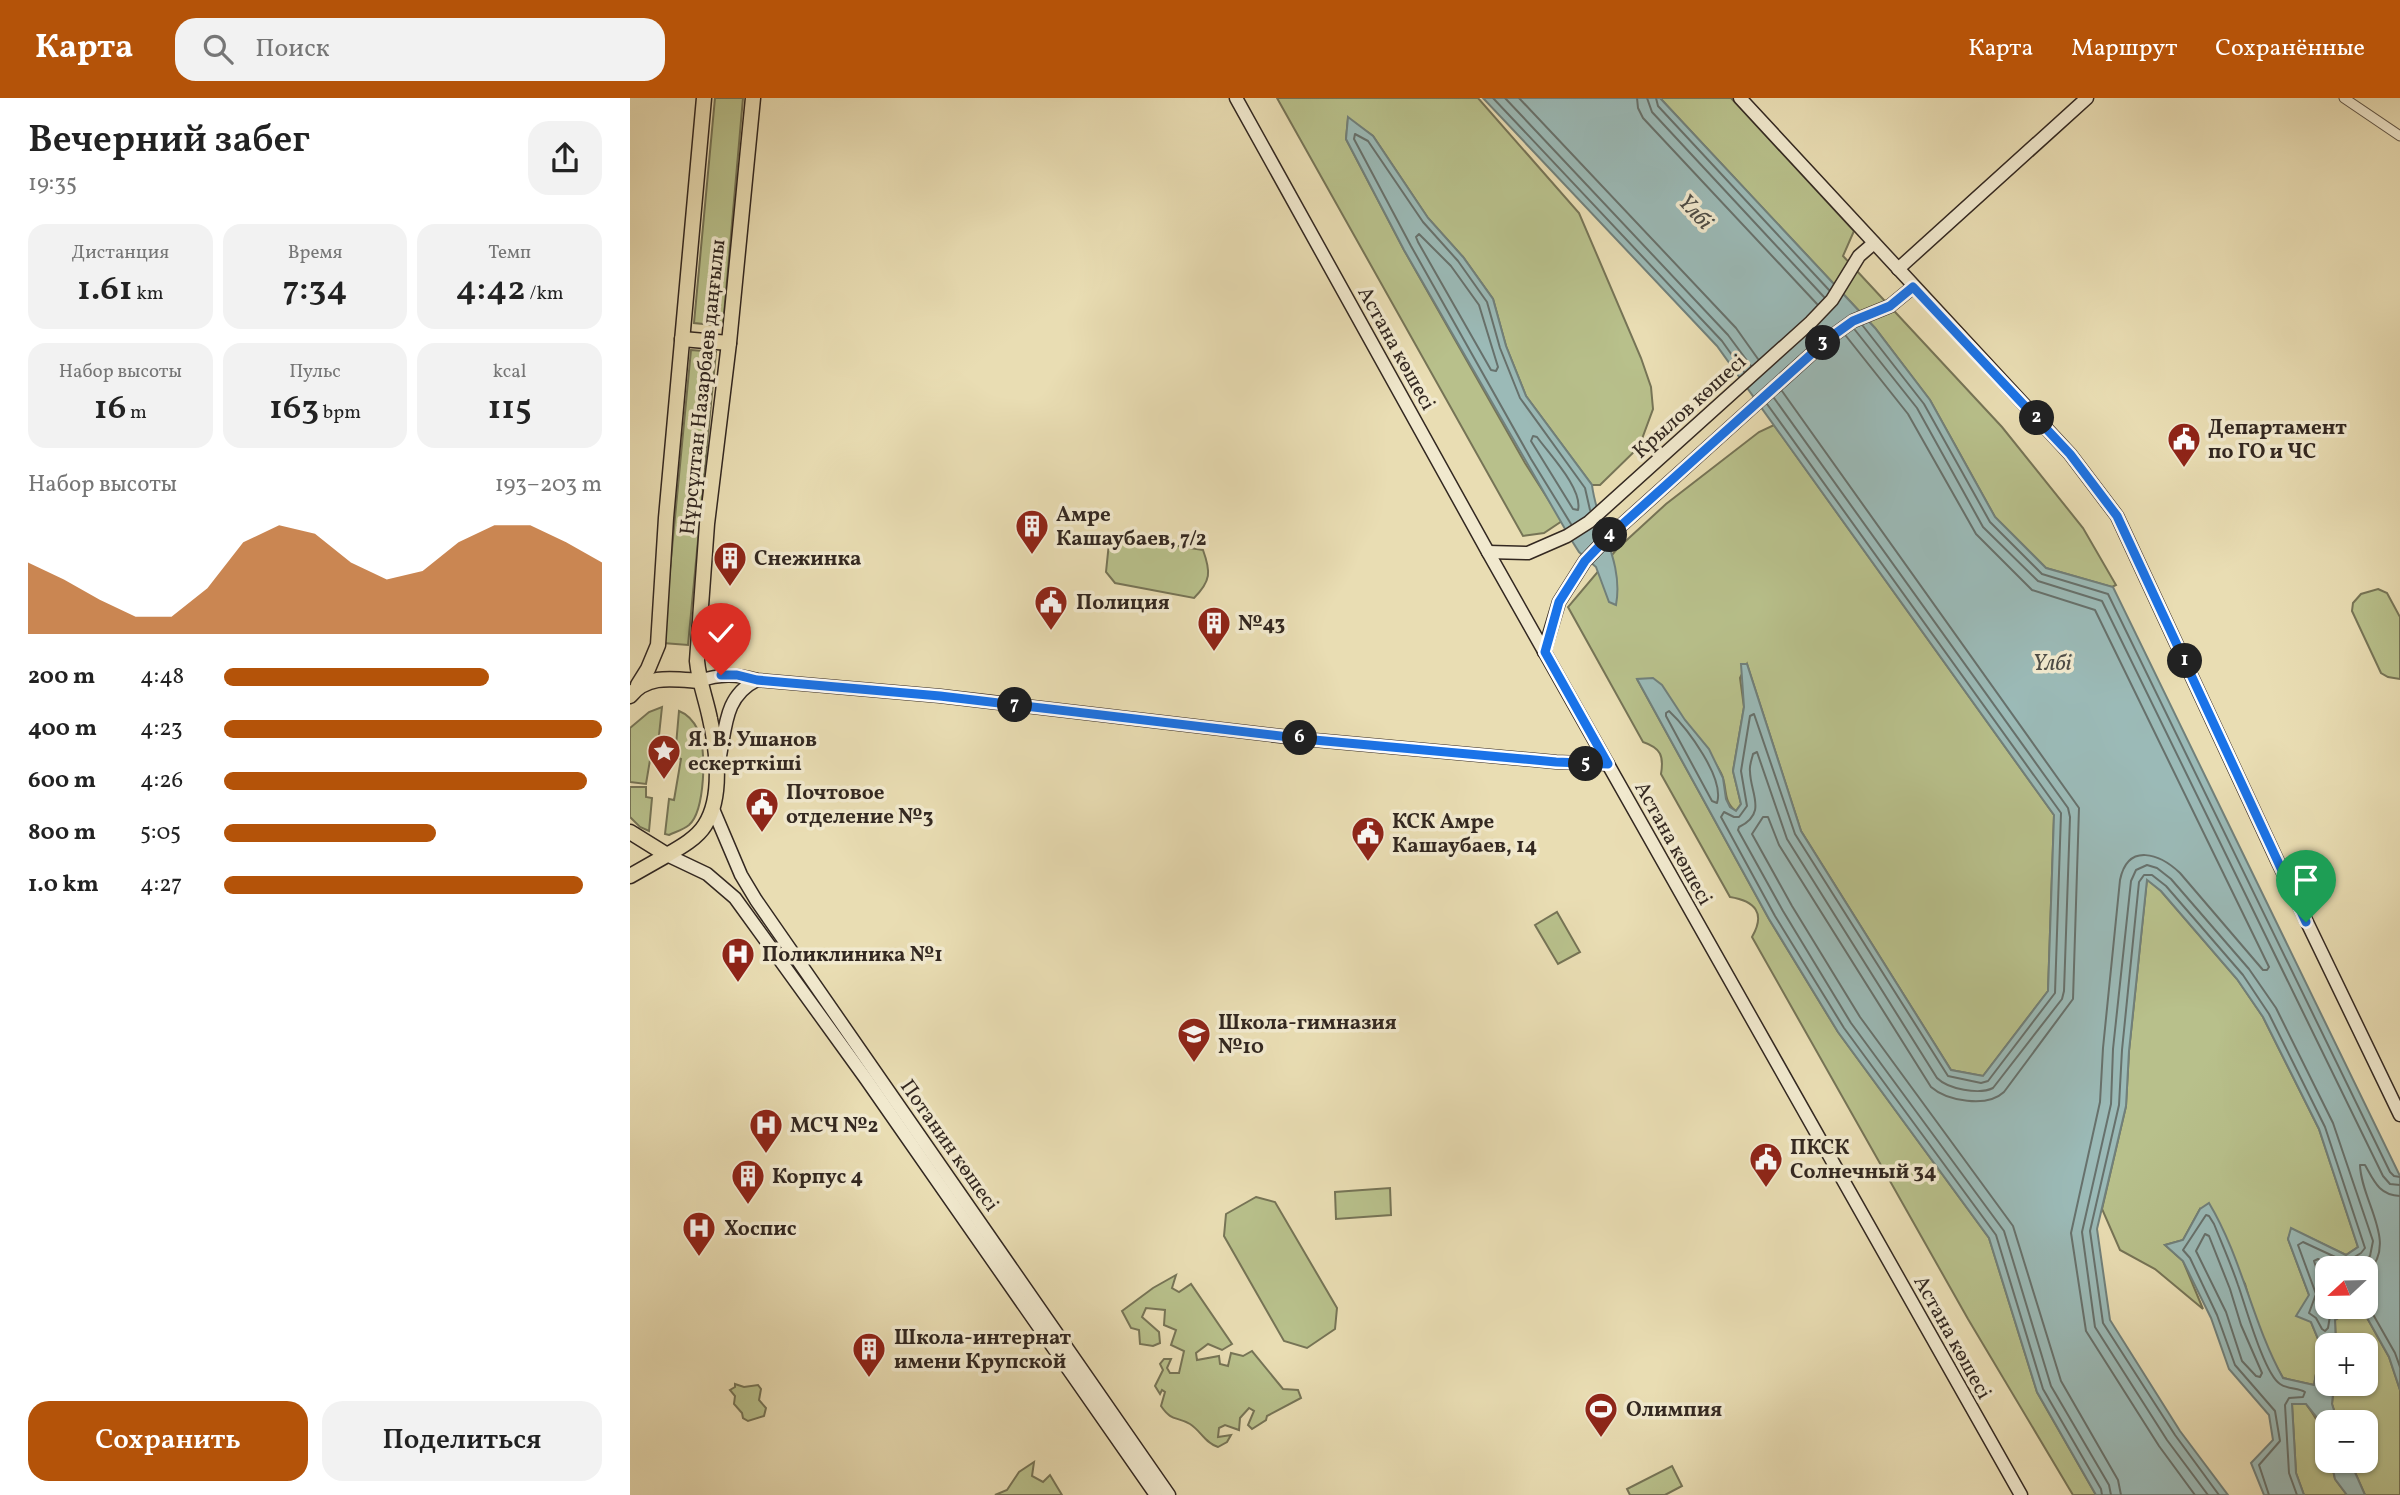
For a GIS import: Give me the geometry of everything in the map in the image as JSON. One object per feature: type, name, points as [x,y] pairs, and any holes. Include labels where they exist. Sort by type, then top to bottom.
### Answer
[{"type":"main road","name":"Нұрсұлтан Назарбаев даңғылы","points":[[634,691],[648,669],[657,645],[704,98]]},
{"type":"main road","name":"Нұрсұлтан Назарбаев даңғылы","points":[[713,809],[715,774],[710,719],[699,681],[697,661],[707,524],[729,344],[753,98]]},
{"type":"main road","name":"Астана көшесі","points":[[1236,98],[1488,552],[2021,1495]]},
{"type":"main road","points":[[1740,98],[2070,454],[2117,516],[2277,860],[2400,1115]]},
{"type":"main road","points":[[1898,270],[2087,98]]},
{"type":"main road","name":"Крылов көшесі","points":[[1488,552],[1528,553],[1567,537],[1609,504],[1811,323],[1832,300],[1855,263],[1874,243]]},
{"type":"main road","name":"Крылов көшесі","points":[[1545,652],[1559,602],[1585,561],[1605,540],[1828,339],[1853,321],[1890,306],[1913,287]]},
{"type":"main road","points":[[682,339],[729,344]]},
{"type":"main road","points":[[699,681],[721,675],[737,675],[757,680],[940,696],[1314,740],[1556,762],[1608,764]]},
{"type":"main road","name":"Нұрсұлтан Назарбаев даңғылы","points":[[634,691],[663,679],[699,681]]},
{"type":"main road","points":[[715,774],[734,698],[743,687],[757,680]]},
{"type":"main road","points":[[630,876],[683,846],[704,826],[713,809]]},
{"type":"main road","name":"Потанин көшесі","points":[[713,809],[738,868],[756,900],[1169,1495]]},
{"type":"main road","points":[[630,832],[667,855]]},
{"type":"main road","name":"Потанин көшесі","points":[[667,855],[707,874],[735,898],[866,1079],[1156,1495]]},
{"type":"street","points":[[2344,98],[2400,136]]},
{"type":"green space","points":[[715,98],[743,98],[723,326],[694,323]]},
{"type":"green space","points":[[1277,98],[1478,98],[1579,213],[1641,358],[1651,387],[1653,409],[1639,447],[1600,485],[1592,485],[1526,396],[1506,346],[1493,299],[1463,257],[1428,218],[1373,136],[1348,118],[1346,139],[1404,250],[1525,463],[1562,521],[1544,533],[1523,536]]},
{"type":"green space","points":[[1660,98],[1731,98],[1854,231],[1843,256],[2002,427],[2083,528],[2116,585],[2112,587],[2046,568],[1995,517],[1930,400],[1875,328]]},
{"type":"green space","points":[[691,350],[716,352],[688,645],[663,643]]},
{"type":"green space","points":[[1774,425],[2054,815],[2048,991],[1983,1076],[1951,1070],[1801,831],[1747,664],[1740,678],[1744,707],[1733,771],[1741,804],[1736,811],[1727,798],[1721,773],[1704,745],[1673,711],[1637,679],[1769,919],[1838,1032],[1989,1238],[2037,1392],[2096,1495],[2073,1495],[1968,1319],[1752,937],[1758,921],[1756,909],[1746,902],[1730,897],[1661,774],[1660,754],[1654,747],[1643,742],[1568,607],[1617,549],[1666,504],[1759,432]]},
{"type":"green space","points":[[1120,537],[1203,550],[1208,570],[1204,586],[1194,598],[1115,583],[1106,572],[1109,543]]},
{"type":"green space","points":[[2378,589],[2387,593],[2400,617],[2400,679],[2381,673],[2352,611],[2353,603],[2361,594]]},
{"type":"green space","points":[[662,707],[657,754],[651,754],[646,784],[630,782],[630,728],[649,712]]},
{"type":"green space","points":[[679,711],[690,719],[698,730],[703,751],[703,779],[694,818],[687,827],[669,835],[665,834],[669,799],[674,800],[681,759],[675,757]]},
{"type":"green space","points":[[630,787],[646,787],[646,797],[652,798],[649,831],[640,827],[630,817]]},
{"type":"green space","points":[[2147,879],[2161,891],[2237,979],[2263,1017],[2319,1129],[2358,1247],[2346,1255],[2292,1229],[2288,1239],[2309,1295],[2311,1322],[2316,1333],[2314,1385],[2283,1378],[2255,1319],[2245,1284],[2200,1209],[2183,1240],[2165,1245],[2183,1261],[2203,1309],[2155,1269],[2120,1250],[2102,1209],[2126,1106]]},
{"type":"green space","points":[[1557,912],[1580,952],[1558,964],[1535,925]]},
{"type":"green space","points":[[1390,1188],[1391,1215],[1336,1219],[1335,1192]]},
{"type":"green space","points":[[1256,1197],[1275,1202],[1337,1308],[1335,1329],[1307,1348],[1284,1341],[1224,1236],[1226,1214]]},
{"type":"green space","points":[[1176,1275],[1172,1288],[1179,1292],[1191,1284],[1232,1344],[1222,1350],[1208,1344],[1196,1353],[1197,1360],[1219,1356],[1220,1364],[1228,1366],[1231,1353],[1243,1356],[1252,1351],[1283,1389],[1298,1390],[1301,1398],[1267,1416],[1266,1420],[1252,1429],[1248,1425],[1254,1411],[1249,1408],[1240,1418],[1239,1430],[1225,1425],[1219,1428],[1218,1437],[1231,1435],[1227,1442],[1218,1447],[1190,1424],[1168,1414],[1161,1406],[1165,1392],[1162,1390],[1160,1394],[1155,1386],[1163,1370],[1160,1364],[1164,1359],[1171,1359],[1167,1368],[1170,1373],[1179,1373],[1184,1351],[1171,1345],[1176,1330],[1164,1325],[1165,1310],[1146,1308],[1142,1317],[1159,1332],[1160,1343],[1153,1346],[1140,1344],[1139,1330],[1131,1328],[1122,1311]]},
{"type":"green space","points":[[2335,1320],[2368,1320],[2376,1333],[2336,1333]]},
{"type":"green space","points":[[2378,1337],[2389,1357],[2400,1390],[2400,1495],[2365,1495],[2355,1473],[2378,1473],[2378,1410],[2334,1410],[2333,1396],[2378,1396]]},
{"type":"green space","points":[[735,1384],[744,1387],[758,1385],[761,1389],[759,1400],[766,1408],[764,1416],[748,1421],[743,1418],[734,1404],[735,1396],[730,1390]]},
{"type":"green space","points":[[2292,1404],[2306,1404],[2315,1418],[2315,1473],[2334,1473],[2347,1495],[2304,1495],[2296,1473]]},
{"type":"green space","points":[[1034,1462],[1032,1476],[1043,1482],[1050,1475],[1062,1495],[995,1495],[1007,1490],[1019,1472]]},
{"type":"green space","points":[[1672,1466],[1682,1486],[1665,1495],[1630,1495],[1627,1489]]},
{"type":"water","name":"Үлбі","points":[[1483,98],[1660,98],[1875,328],[1930,400],[1995,517],[2046,568],[2113,587],[2400,1176],[2400,1390],[2389,1357],[2378,1333],[2368,1320],[2378,1320],[2378,1256],[2315,1256],[2315,1320],[2335,1320],[2336,1333],[2316,1333],[2311,1322],[2296,1316],[2309,1295],[2288,1239],[2291,1228],[2346,1255],[2358,1247],[2319,1129],[2263,1017],[2237,979],[2161,891],[2147,880],[2129,1051],[2126,1106],[2097,1229],[2110,1320],[2180,1431],[2228,1495],[2096,1495],[2037,1392],[1989,1238],[1838,1032],[1769,919],[1637,679],[1653,678],[1662,685],[1685,720],[1709,749],[1723,778],[1726,799],[1736,811],[1741,804],[1733,771],[1744,707],[1741,664],[1747,664],[1801,831],[1951,1070],[1983,1076],[2048,991],[2054,815],[1717,346]]},
{"type":"water","points":[[1348,117],[1373,136],[1428,218],[1463,257],[1493,299],[1506,346],[1526,396],[1592,485],[1616,574],[1616,605],[1609,602],[1596,567],[1579,552],[1572,541],[1404,250],[1346,139]]},
{"type":"water","name":"Үлбі","points":[[2209,1203],[2230,1246],[2263,1335],[2283,1378],[2314,1385],[2315,1379],[2315,1396],[2333,1396],[2334,1410],[2315,1410],[2315,1415],[2306,1404],[2292,1404],[2296,1473],[2304,1495],[2264,1495],[2251,1463],[2273,1440],[2269,1415],[2229,1369],[2211,1318],[2183,1261],[2165,1245],[2183,1240],[2200,1209]]},
{"type":"water","points":[[2334,1473],[2355,1473],[2365,1495],[2347,1495]]},
{"type":"place","name":"Департамент по ГО и ЧС","points":[[2184,469]]},
{"type":"place","name":"Амре Кашаубаев, 7/2","points":[[1032,556]]},
{"type":"place","name":"Снежинка","points":[[730,588]]},
{"type":"place","name":"Полиция","points":[[1051,632]]},
{"type":"place","name":"№43","points":[[1214,653]]},
{"type":"place","name":"Я. В. Ушанов ескерткіші","points":[[664,781]]},
{"type":"place","name":"Почтовое отделение №3","points":[[762,834]]},
{"type":"place","name":"КСК Амре Кашаубаев, 14","points":[[1368,863]]},
{"type":"place","name":"Поликлиника №1","points":[[738,984]]},
{"type":"place","name":"Школа-гимназия №10","points":[[1194,1064]]},
{"type":"place","name":"МСЧ №2","points":[[766,1155]]},
{"type":"place","name":"ПКСК Солнечный 34","points":[[1766,1189]]},
{"type":"place","name":"Корпус 4","points":[[748,1206]]},
{"type":"place","name":"Хоспис","points":[[699,1258]]},
{"type":"place","name":"Школа-интернат имени Крупской","points":[[869,1379]]},
{"type":"place","name":"Олимпия","points":[[1601,1439]]},
{"type":"route","points":[[721,675],[803,685],[940,696],[1314,740],[1556,762],[1608,764],[1545,652],[1559,602],[1585,561],[1828,339],[1853,321],[1890,306],[1913,287],[2070,454],[2117,516],[2306,922]]}]
